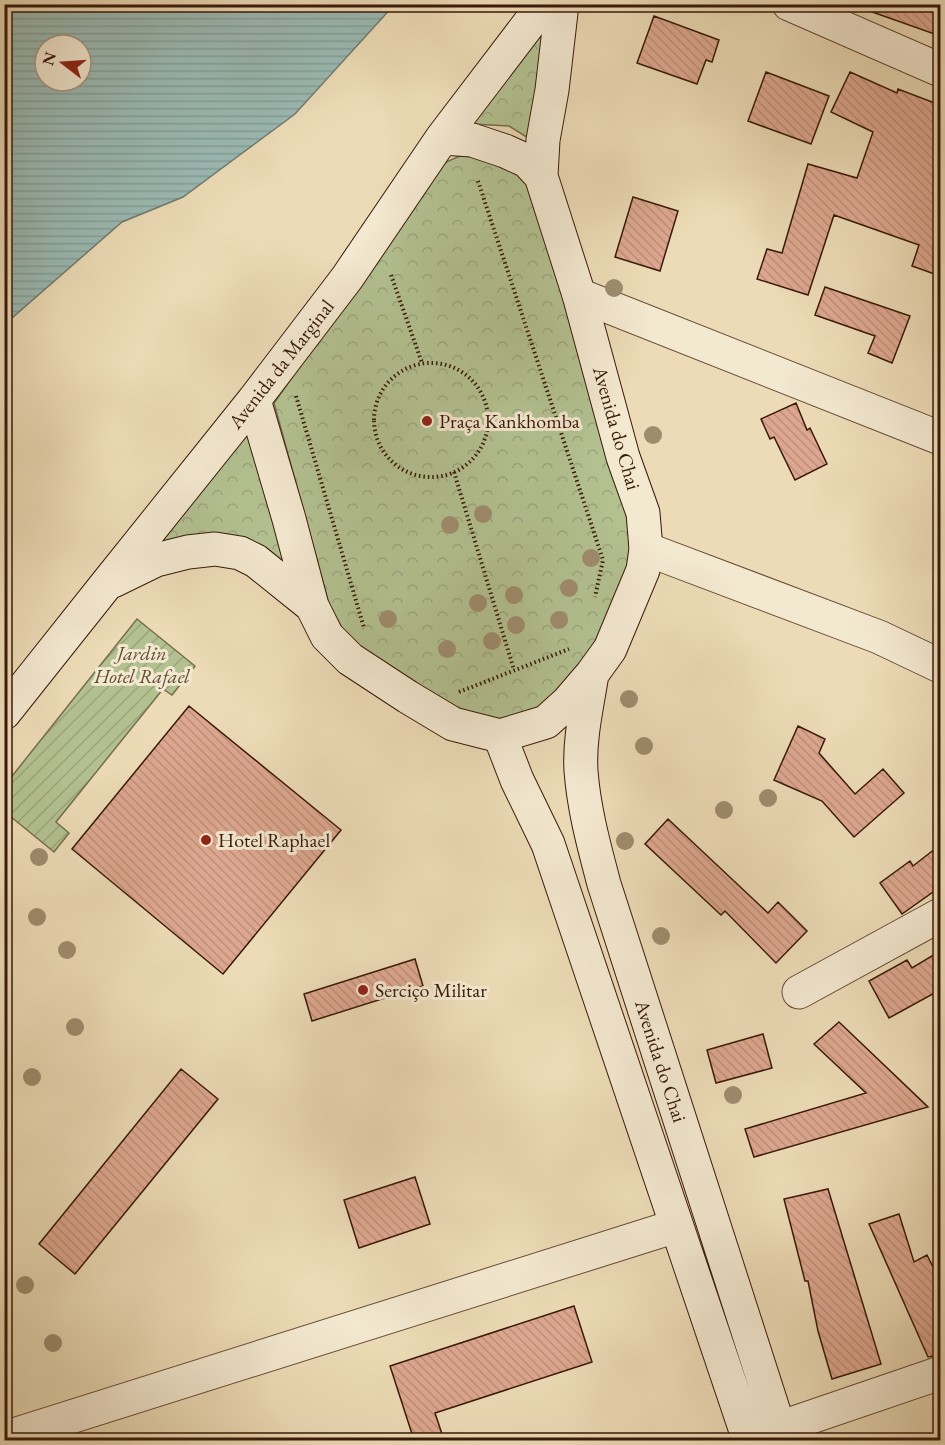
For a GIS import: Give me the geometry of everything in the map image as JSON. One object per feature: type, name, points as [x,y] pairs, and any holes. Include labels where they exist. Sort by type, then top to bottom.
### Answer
[{"type":"main road","name":"Avenida da Marginal","points":[[4,713],[254,400],[347,278],[442,138],[544,4]]},
{"type":"main road","points":[[541,176],[543,140],[552,90],[562,4]]},
{"type":"main road","points":[[789,4],[940,70]]},
{"type":"main road","points":[[442,138],[472,140],[505,151],[527,161],[541,176]]},
{"type":"main road","name":"Avenida do Chai","points":[[541,176],[579,295],[623,457],[643,513],[646,549],[643,570],[610,649],[584,661],[568,702],[546,722],[500,736],[517,780],[548,844],[749,1440]]},
{"type":"main road","points":[[579,295],[940,438]]},
{"type":"main road","points":[[254,400],[312,606],[327,636],[350,660],[453,724],[500,736]]},
{"type":"main road","points":[[105,586],[156,560],[188,552],[215,549],[240,553],[256,561],[312,606]]},
{"type":"main road","points":[[646,549],[879,637],[940,666]]},
{"type":"main road","name":"Avenida do Chai","points":[[584,661],[581,769],[588,825],[604,884],[781,1434]]},
{"type":"main road","points":[[799,992],[940,915]]},
{"type":"main road","points":[[4,1438],[676,1226]]},
{"type":"main road","points":[[781,1434],[940,1373]]},
{"type":"path","points":[[477,181],[603,560],[594,602]]},
{"type":"path","points":[[391,275],[422,363]]},
{"type":"path","points":[[422,363],[440,363],[465,374],[482,394],[488,412],[487,430],[481,448],[469,462],[454,472],[435,477],[416,475],[399,467],[385,454],[376,436],[374,417],[378,398],[388,382],[404,369],[422,363]]},
{"type":"path","points":[[296,396],[367,639]]},
{"type":"path","points":[[454,472],[514,670]]},
{"type":"path","points":[[459,692],[514,670],[584,661]]},
{"type":"green space","points":[[550,13],[533,141],[509,126],[472,124]]},
{"type":"green space","points":[[462,155],[497,159],[531,181],[634,515],[634,569],[605,639],[538,714],[501,726],[451,711],[352,646],[329,604],[274,403],[444,163]]},
{"type":"green space","points":[[249,424],[295,582],[258,550],[135,561]]},
{"type":"green space","name":"Jardin Hotel Rafael","points":[[137,619],[195,666],[172,695],[163,689],[56,822],[69,833],[54,852],[5,812],[5,785]]},
{"type":"water","points":[[5,4],[394,4],[295,114],[183,197],[122,222],[5,324]]},
{"type":"building","points":[[862,4],[940,4],[940,36],[861,8]]},
{"type":"building","points":[[654,16],[719,40],[712,62],[706,60],[697,84],[637,63]]},
{"type":"building","points":[[766,72],[829,96],[811,144],[748,121]]},
{"type":"building","points":[[850,72],[897,93],[898,89],[940,105],[940,276],[912,266],[919,245],[834,215],[808,295],[757,279],[767,249],[782,253],[808,164],[857,178],[873,132],[831,112]]},
{"type":"building","points":[[633,197],[678,211],[660,271],[615,257]]},
{"type":"building","points":[[825,287],[910,316],[892,363],[868,353],[875,336],[815,315]]},
{"type":"building","points":[[796,403],[807,430],[810,428],[827,464],[795,480],[774,437],[770,439],[761,419]]},
{"type":"building","name":"Hotel Raphael","points":[[189,706],[341,830],[223,974],[72,849]]},
{"type":"building","points":[[798,726],[825,739],[819,753],[855,794],[883,769],[904,793],[854,837],[822,801],[774,780]]},
{"type":"building","points":[[668,819],[768,913],[778,902],[807,931],[776,963],[725,911],[721,915],[645,844]]},
{"type":"building","points":[[940,845],[940,887],[902,914],[880,883],[910,861],[913,866]]},
{"type":"building","points":[[940,951],[940,990],[889,1018],[869,981],[907,960],[912,968]]},
{"type":"building","name":"Serciço Militar","points":[[415,959],[423,986],[312,1021],[304,994]]},
{"type":"building","points":[[839,1022],[928,1107],[754,1157],[745,1129],[866,1093],[814,1044]]},
{"type":"building","points":[[763,1034],[772,1068],[716,1083],[707,1050]]},
{"type":"building","points":[[181,1069],[218,1099],[75,1274],[39,1244]]},
{"type":"building","points":[[415,1177],[430,1224],[359,1248],[344,1200]]},
{"type":"building","points":[[828,1189],[881,1364],[832,1379],[818,1331],[808,1281],[805,1281],[784,1199]]},
{"type":"building","points":[[899,1214],[914,1262],[927,1255],[940,1281],[940,1355],[928,1357],[869,1224]]},
{"type":"building","points":[[574,1306],[592,1362],[435,1413],[444,1440],[414,1440],[390,1366]]},
{"type":"place","name":"Praça Kankhomba","points":[[427,421]]},
{"type":"place","name":"Hotel Raphael","points":[[206,840]]},
{"type":"place","name":"Serciço Militar","points":[[363,990]]}]
